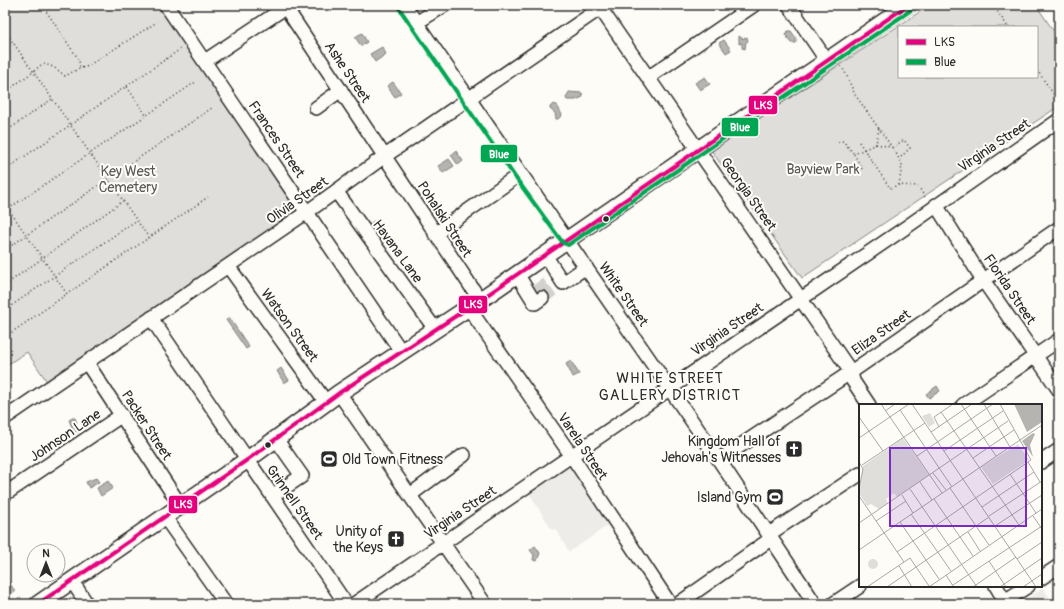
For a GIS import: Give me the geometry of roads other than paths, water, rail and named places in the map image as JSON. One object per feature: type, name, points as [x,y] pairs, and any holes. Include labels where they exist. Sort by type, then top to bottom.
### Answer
[{"type":"main road","points":[[38,604],[247,460],[279,443],[332,397],[517,274],[698,149],[834,62],[908,5]]},
{"type":"street","name":"Frances Street","points":[[166,5],[401,351]]},
{"type":"street","name":"White Street","points":[[404,5],[520,174],[568,239],[771,536],[815,604]]},
{"type":"street","points":[[416,23],[445,5]]},
{"type":"street","points":[[649,77],[754,5]]},
{"type":"street","points":[[789,5],[834,62]]},
{"type":"street","points":[[205,61],[286,6]]},
{"type":"street","name":"Ashe Street","points":[[286,6],[385,156]]},
{"type":"street","name":"Georgia Street","points":[[601,6],[851,372],[853,381],[868,404]]},
{"type":"street","name":"Olivia Street","points":[[5,418],[307,212],[601,6]]},
{"type":"street","points":[[316,108],[341,90]]},
{"type":"street","name":"Virginia Street","points":[[354,604],[905,228],[931,202],[1059,120]]},
{"type":"street","name":"Pohalski Street","points":[[385,156],[435,234],[474,303]]},
{"type":"street","points":[[435,234],[520,174]]},
{"type":"street","name":"Havana Lane","points":[[336,191],[435,329]]},
{"type":"street","name":"Florida Street","points":[[931,202],[1059,390]]},
{"type":"street","name":"Eliza Street","points":[[719,460],[851,372],[1059,228]]},
{"type":"street","points":[[545,255],[554,279],[586,267]]},
{"type":"street","name":"Watson Street","points":[[228,266],[410,495],[485,604]]},
{"type":"street","points":[[517,274],[533,292]]},
{"type":"street","name":"Varela Street","points":[[474,303],[571,456],[670,604]]},
{"type":"street","name":"Grinnell Street","points":[[151,318],[346,604]]},
{"type":"street","points":[[964,404],[1059,340]]},
{"type":"street","name":"Packer Street","points":[[87,363],[180,505]]},
{"type":"street","name":"Johnson Lane","points":[[5,494],[122,415]]},
{"type":"street","points":[[272,496],[302,476],[279,443]]},
{"type":"street","points":[[1042,461],[1059,450]]},
{"type":"street","points":[[410,495],[464,454]]},
{"type":"street","points":[[678,604],[771,536],[859,475]]},
{"type":"street","points":[[164,516],[226,604]]},
{"type":"street","points":[[1042,577],[1059,566]]},
{"type":"street","points":[[72,581],[87,604]]},
{"type":"street","points":[[833,604],[859,587]]},
{"type":"street","points":[[996,587],[1003,602],[1026,587]]},
{"type":"tunnel","points":[[536,291],[549,282]]},
{"type":"tunnel","points":[[542,298],[554,289]]},
{"type":"place","name":"Kingdom Hall of Jehovah's Witnesses","points":[[794,449]]},
{"type":"place","name":"Old Town Fitness","points":[[329,459]]},
{"type":"place","name":"Island Gym","points":[[775,497]]},
{"type":"place","name":"Unity of the Keys","points":[[396,539]]},
{"type":"district","name":"WHITE STREET GALLERY DISTRICT","points":[[670,386]]},
{"type":"park label","name":"Bayview Park","points":[[823,169]]},
{"type":"park label","name":"Key West Cemetery","points":[[128,180]]}]
